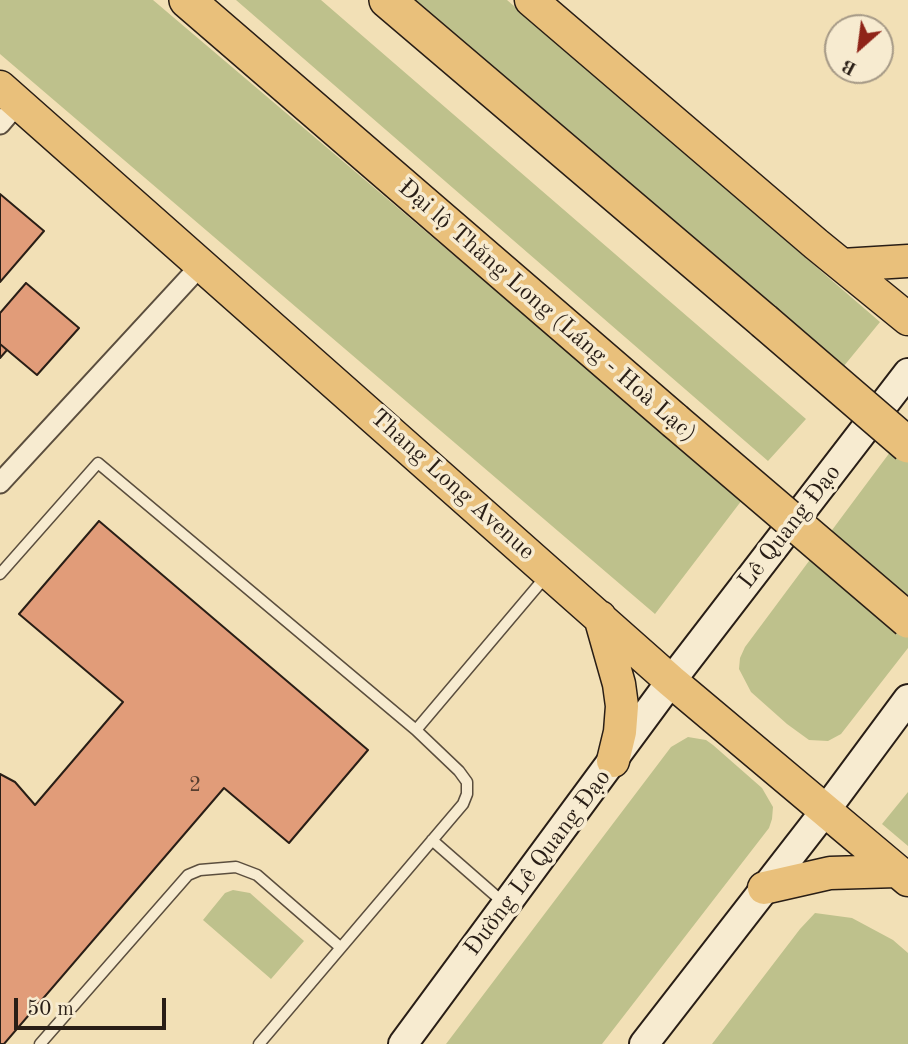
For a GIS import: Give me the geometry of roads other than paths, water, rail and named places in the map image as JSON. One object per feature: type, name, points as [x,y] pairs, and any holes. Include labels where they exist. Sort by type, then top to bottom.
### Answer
[{"type":"highway","name":"Đại lộ Thăng Long (Láng - Hoà Lạc)","points":[[187,0],[908,620]]},
{"type":"highway","points":[[387,0],[908,445]]},
{"type":"main road","points":[[531,0],[908,319]]},
{"type":"main road","name":"Thang Long Avenue","points":[[6,105],[202,264],[671,681],[903,875]]},
{"type":"main road","points":[[842,265],[908,261]]},
{"type":"main road","name":"Lê Quang Đạo","points":[[671,681],[908,373]]},
{"type":"main road","points":[[600,617],[619,684],[622,706],[614,761]]},
{"type":"main road","name":"Đường Lê Quang Đạo","points":[[403,1044],[671,681]]},
{"type":"main road","points":[[644,1044],[825,811],[908,699]]},
{"type":"main road","points":[[764,888],[830,873],[903,875]]},
{"type":"street","points":[[0,482],[202,264]]},
{"type":"lane","points":[[0,574],[97,463],[416,730],[467,782],[467,794],[463,804],[259,1044]]},
{"type":"lane","points":[[416,730],[550,572]]},
{"type":"lane","points":[[432,840],[507,906]]},
{"type":"lane","points":[[40,1044],[188,875],[200,870],[236,867],[257,875],[340,947]]}]
